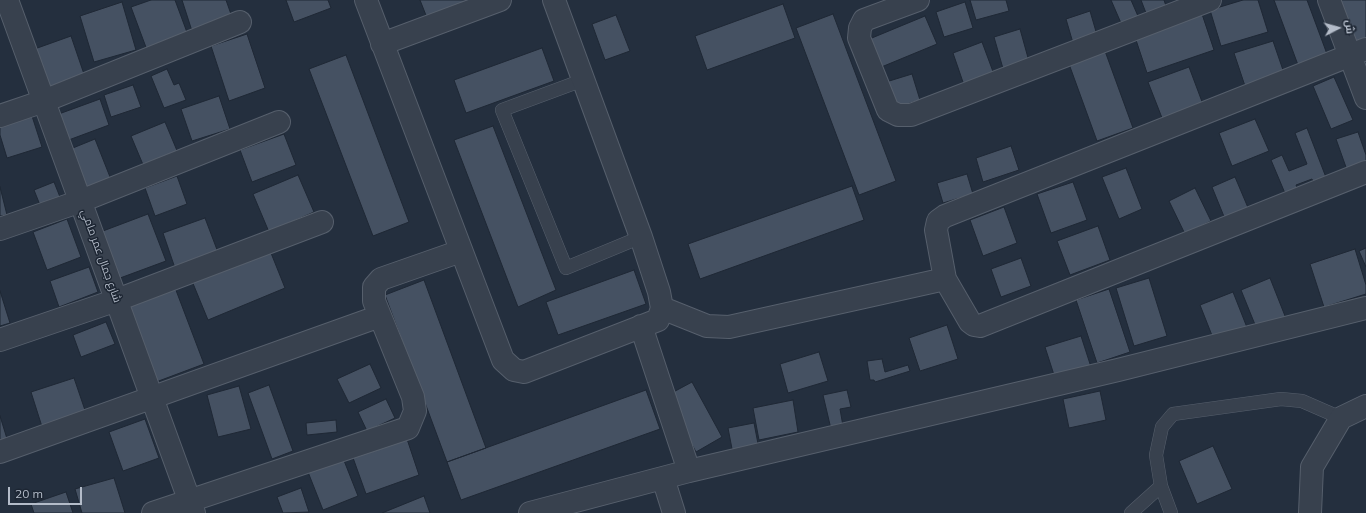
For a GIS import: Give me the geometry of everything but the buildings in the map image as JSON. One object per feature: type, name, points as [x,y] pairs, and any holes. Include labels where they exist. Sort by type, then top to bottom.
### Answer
[{"type":"street","name":"شارع جمال عمر مامي","points":[[7,0],[192,506]]},
{"type":"street","points":[[366,0],[503,360],[514,370],[524,372],[658,320],[662,308],[659,292],[641,238],[554,0]]},
{"type":"street","points":[[382,44],[500,0]]},
{"type":"street","points":[[918,0],[864,20],[860,28],[858,38],[888,110],[898,115],[911,115],[1210,0]]},
{"type":"street","points":[[1329,0],[1358,52],[1366,98]]},
{"type":"street","points":[[0,116],[44,101],[240,22]]},
{"type":"street","points":[[1358,52],[945,216],[938,221],[936,230],[945,280],[970,322],[974,325],[980,326],[1366,172]]},
{"type":"street","points":[[0,229],[81,201],[279,122]]},
{"type":"street","points":[[0,340],[117,300],[322,222]]},
{"type":"street","points":[[153,513],[192,506],[408,428],[415,411],[413,396],[374,301],[374,287],[381,279],[461,251]]},
{"type":"street","points":[[662,308],[707,326],[729,327],[945,280]]},
{"type":"street","points":[[530,513],[689,471],[1118,370],[1366,308]]},
{"type":"street","points":[[0,452],[380,316]]},
{"type":"street","points":[[641,326],[689,471]]},
{"type":"street","points":[[1310,513],[1312,467],[1342,418],[1366,406]]},
{"type":"street","points":[[662,478],[674,513]]},
{"type":"lane","points":[[583,80],[502,110],[566,268],[641,238]]},
{"type":"lane","points":[[1171,513],[1161,486],[1156,454],[1162,427],[1173,414],[1281,399],[1302,401],[1342,418]]},
{"type":"lane","points":[[1130,513],[1161,486]]}]
